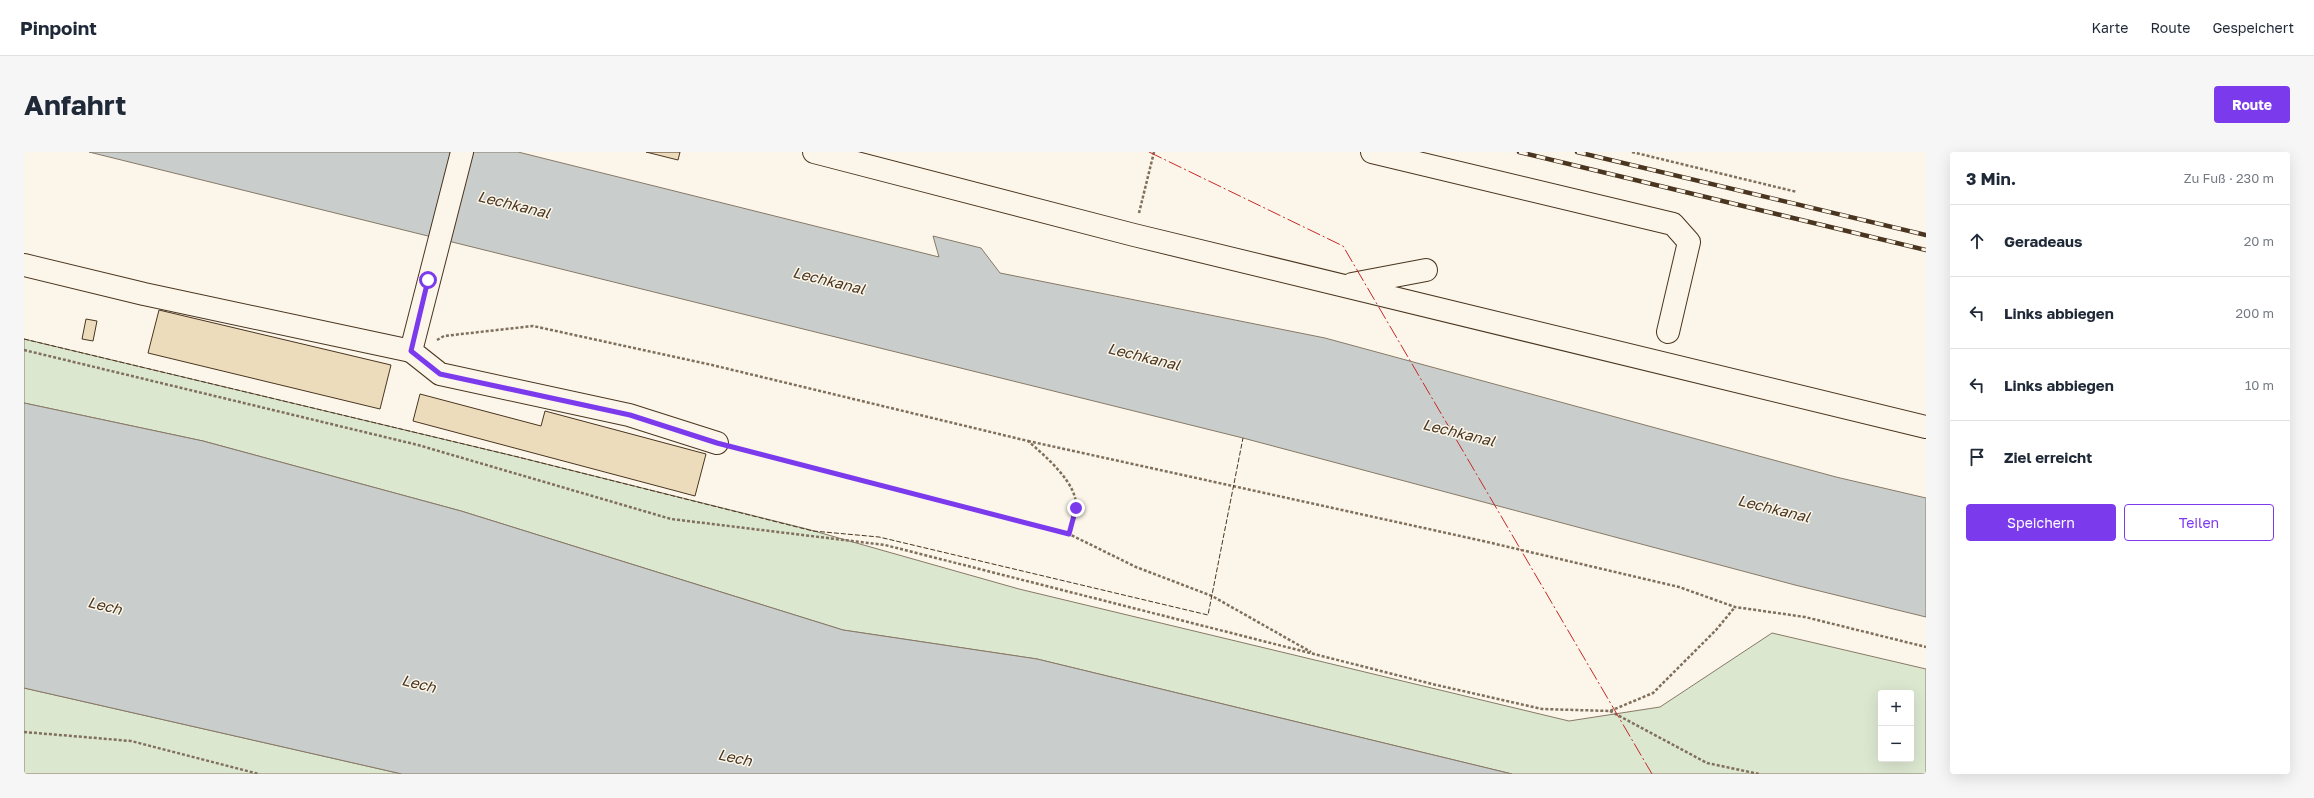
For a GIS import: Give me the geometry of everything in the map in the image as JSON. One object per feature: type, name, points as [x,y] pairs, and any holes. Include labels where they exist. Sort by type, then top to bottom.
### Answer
[{"type":"lane","points":[[411,351],[462,152]]},
{"type":"lane","points":[[814,152],[875,159],[1134,235],[1926,427]]},
{"type":"lane","points":[[1372,152],[1674,224],[1689,242],[1668,332]]},
{"type":"lane","points":[[24,265],[151,295],[411,351],[440,374],[630,415],[717,443]]},
{"type":"lane","points":[[1344,285],[1426,270]]},
{"type":"path","points":[[1134,235],[1154,152]]},
{"type":"path","points":[[1632,152],[1797,192]]},
{"type":"path","points":[[411,351],[444,336],[532,326],[712,366],[1028,442],[1234,485],[1483,541],[1679,587],[1735,607],[1805,617],[1926,647]]},
{"type":"path","points":[[24,350],[418,445],[671,519],[885,545],[1315,654],[1542,709],[1610,711],[1653,693],[1716,630],[1735,607]]},
{"type":"path","points":[[1028,442],[1053,463],[1069,485],[1076,508],[1069,534]]},
{"type":"path","points":[[717,443],[1069,534],[1136,567],[1212,596],[1315,654]]},
{"type":"path","points":[[1610,711],[1707,763],[1759,774]]},
{"type":"path","points":[[24,732],[131,741],[259,774]]},
{"type":"green space","points":[[24,339],[518,457],[807,529],[1019,589],[1569,721],[1660,707],[1772,633],[1926,669],[1926,774],[1512,774],[1037,659],[843,630],[461,511],[203,441],[24,403]]},
{"type":"green space","points":[[24,688],[402,774],[24,774]]},
{"type":"water","name":"Lechkanal","points":[[89,152],[518,152],[939,257],[933,236],[981,248],[1000,273],[1325,338],[1836,477],[1926,498],[1926,617],[1795,585],[1243,438]]},
{"type":"water","name":"Lech","points":[[24,403],[203,441],[461,511],[843,630],[1037,659],[1512,774],[402,774],[24,688]]},
{"type":"building","points":[[646,152],[680,152],[678,160]]},
{"type":"building","points":[[159,310],[391,365],[380,409],[148,353]]},
{"type":"building","points":[[86,319],[97,321],[93,341],[82,339]]},
{"type":"building","points":[[420,394],[541,426],[545,411],[706,454],[695,496],[413,421]]},
{"type":"railway","points":[[1519,152],[1926,250]]},
{"type":"railway","points":[[1577,152],[1926,235]]},
{"type":"fence","points":[[24,339],[518,457],[813,531],[879,537],[1208,615],[1243,438]]},
{"type":"power","points":[[1149,152],[1343,246],[1652,774]]},
{"type":"route","points":[[428,280],[411,351],[440,374],[630,415],[717,443],[1069,534],[1076,508]]}]
